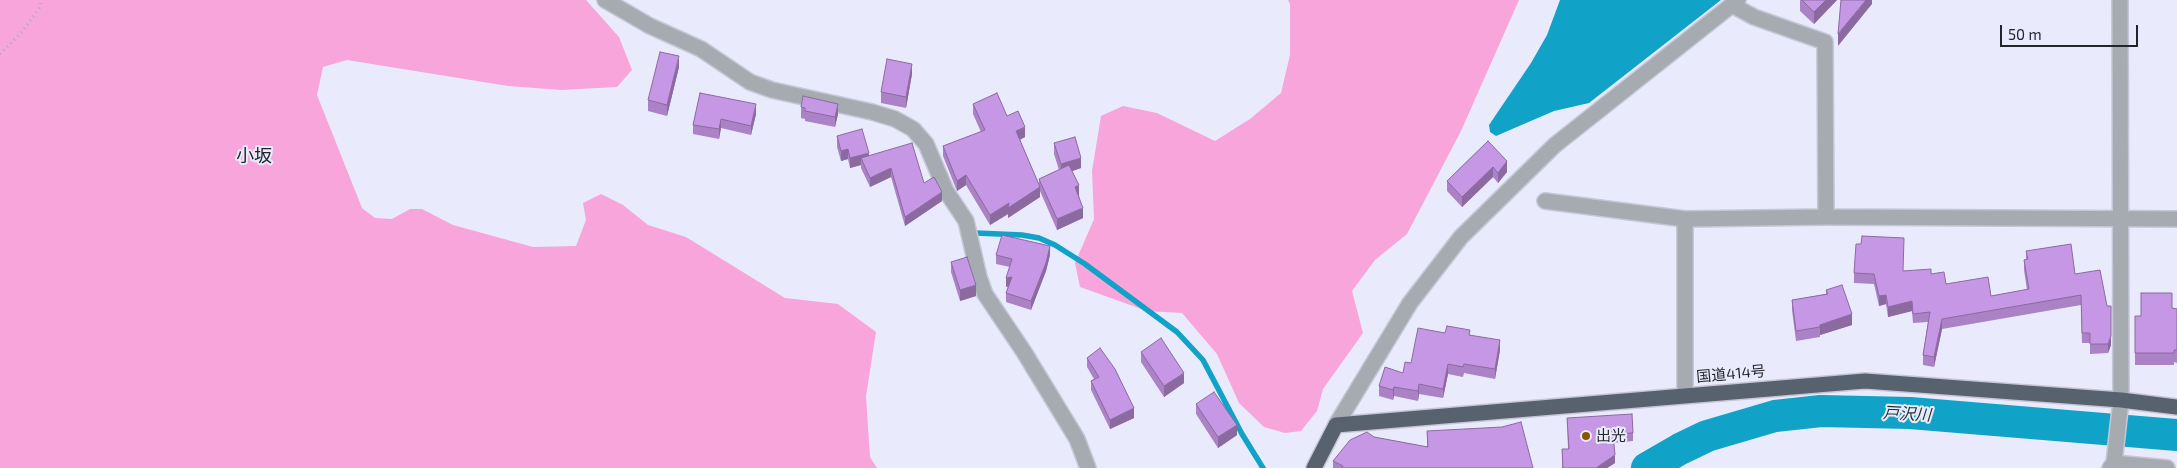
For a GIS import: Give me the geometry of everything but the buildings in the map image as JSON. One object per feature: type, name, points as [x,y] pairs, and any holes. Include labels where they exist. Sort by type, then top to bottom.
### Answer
[{"type":"highway","name":"国道414号","points":[[1336,424],[1865,381],[2120,408],[2177,407]]},
{"type":"highway","points":[[1314,468],[1336,424]]},
{"type":"street","points":[[605,0],[650,26],[701,49],[750,82],[772,90],[872,112],[913,129],[926,144],[946,191],[966,221],[979,277],[985,294],[1024,352],[1077,439],[1088,468]]},
{"type":"street","points":[[2120,0],[2120,408],[2112,465],[2167,468]]},
{"type":"street","points":[[1336,424],[1410,303],[1461,237],[1555,145],[1735,2],[1754,17],[1825,42],[1826,217]]},
{"type":"street","points":[[1545,201],[1685,219],[1826,217],[2177,219]]},
{"type":"street","points":[[1685,219],[1685,395]]},
{"type":"path","points":[[0,54],[22,32],[40,7],[41,0]]},
{"type":"shaded area","points":[[0,0],[586,0],[619,37],[632,70],[617,87],[561,90],[508,86],[347,60],[323,67],[317,95],[362,208],[375,218],[392,219],[410,209],[422,209],[453,225],[533,247],[576,246],[586,220],[583,203],[601,194],[623,205],[648,225],[686,237],[785,298],[838,304],[876,332],[866,396],[870,457],[877,468],[0,468]]},
{"type":"shaded area","points":[[1288,0],[1519,0],[1461,131],[1407,234],[1375,260],[1352,291],[1363,333],[1323,389],[1317,411],[1301,431],[1285,433],[1264,427],[1239,403],[1217,354],[1182,313],[1147,311],[1080,287],[1075,263],[1094,219],[1092,171],[1101,116],[1123,106],[1157,113],[1215,141],[1250,119],[1281,93],[1290,55],[1290,4]]},
{"type":"water","points":[[1560,0],[1721,0],[1589,103],[1554,111],[1496,136],[1490,132],[1489,125],[1531,63],[1547,35]]},
{"type":"waterway","points":[[976,233],[1022,235],[1039,238],[1055,245],[1085,264],[1177,332],[1203,360],[1242,434],[1263,468]]},
{"type":"waterway","name":"戸沢川","points":[[1647,468],[1707,436],[1775,416],[1821,411],[1910,413],[2177,435]]},
{"type":"place","name":"出光","points":[[1586,436]]},
{"type":"district","name":"小坂","points":[[254,156]]}]
